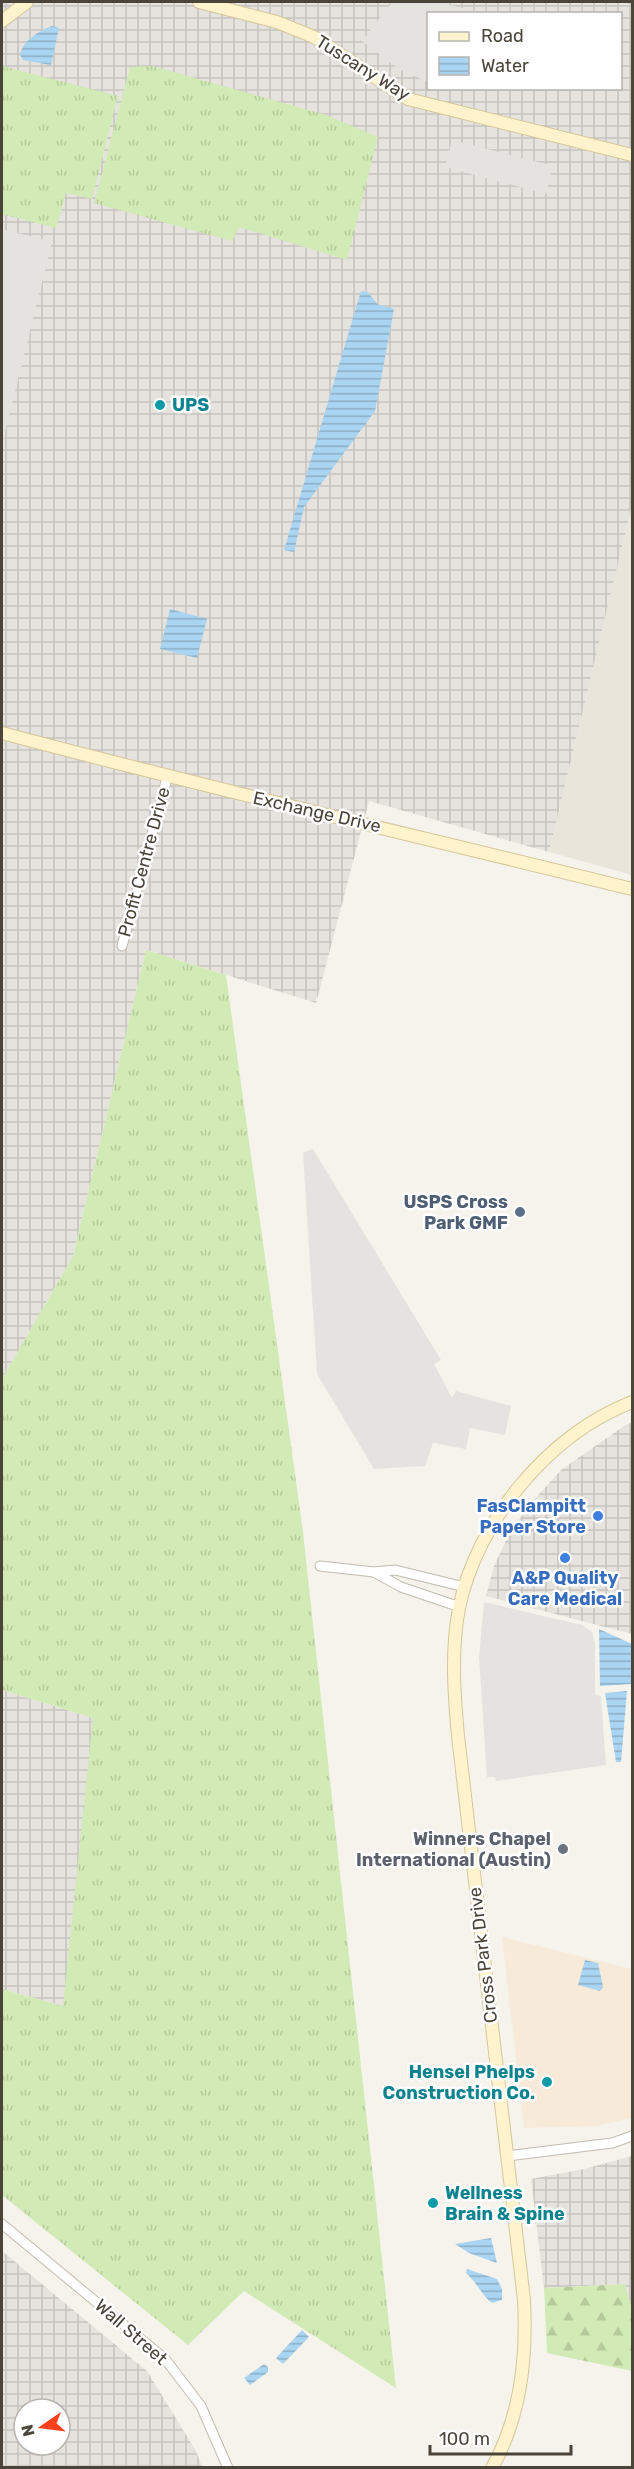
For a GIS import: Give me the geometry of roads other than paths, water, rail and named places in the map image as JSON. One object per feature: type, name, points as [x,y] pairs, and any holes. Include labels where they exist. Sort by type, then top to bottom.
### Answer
[{"type":"street","points":[[2,21],[27,2]]},
{"type":"street","name":"Tuscany Way","points":[[199,2],[277,22],[314,37],[408,99],[633,155]]},
{"type":"street","name":"Exchange Drive","points":[[2,733],[167,778],[343,817],[633,889]]},
{"type":"street","name":"Profit Centre Drive","points":[[122,945],[167,778]]},
{"type":"street","name":"Cross Park Drive","points":[[492,2468],[508,2434],[517,2404],[526,2335],[524,2300],[454,1696],[453,1659],[465,1587],[481,1544],[501,1510],[520,1486],[564,1443],[600,1419],[633,1402]]},
{"type":"street","points":[[320,1566],[374,1572],[395,1570],[465,1587]]},
{"type":"street","points":[[374,1572],[401,1587],[460,1607]]},
{"type":"street","points":[[507,2156],[612,2143],[633,2136]]},
{"type":"street","name":"Wall Street","points":[[2,2224],[165,2359],[201,2406],[228,2468]]},
{"type":"water","points":[[52,26],[59,28],[51,65],[23,60],[20,55],[24,45],[37,34]]},
{"type":"water","points":[[361,291],[368,292],[377,304],[394,309],[375,411],[304,507],[294,552],[284,550]]},
{"type":"water","points":[[170,609],[207,619],[197,658],[160,649]]},
{"type":"water","points":[[599,1629],[632,1644],[632,1684],[600,1686]]},
{"type":"water","points":[[627,1691],[621,1762],[616,1762],[605,1693]]},
{"type":"water","points":[[585,1960],[598,1963],[603,1987],[600,1991],[578,1985]]},
{"type":"water","points":[[491,2238],[497,2263],[469,2253],[455,2244]]},
{"type":"water","points":[[467,2269],[497,2279],[502,2289],[502,2300],[492,2303],[488,2300],[466,2273]]},
{"type":"water","points":[[302,2330],[309,2337],[283,2364],[276,2358]]},
{"type":"water","points":[[264,2364],[268,2367],[268,2372],[250,2385],[244,2378]]},
{"type":"place","name":"UPS","points":[[160,405]]},
{"type":"place","name":"USPS Cross Park GMF","points":[[520,1212]]},
{"type":"place","name":"FasClampitt Paper Store","points":[[598,1516]]},
{"type":"place","name":"A&P Quality Care Medical","points":[[565,1558]]},
{"type":"place","name":"Winners Chapel International (Austin)","points":[[563,1849]]},
{"type":"place","name":"Hensel Phelps Construction Co.","points":[[547,2082]]},
{"type":"place","name":"Wellness Brain & Spine","points":[[433,2203]]}]
